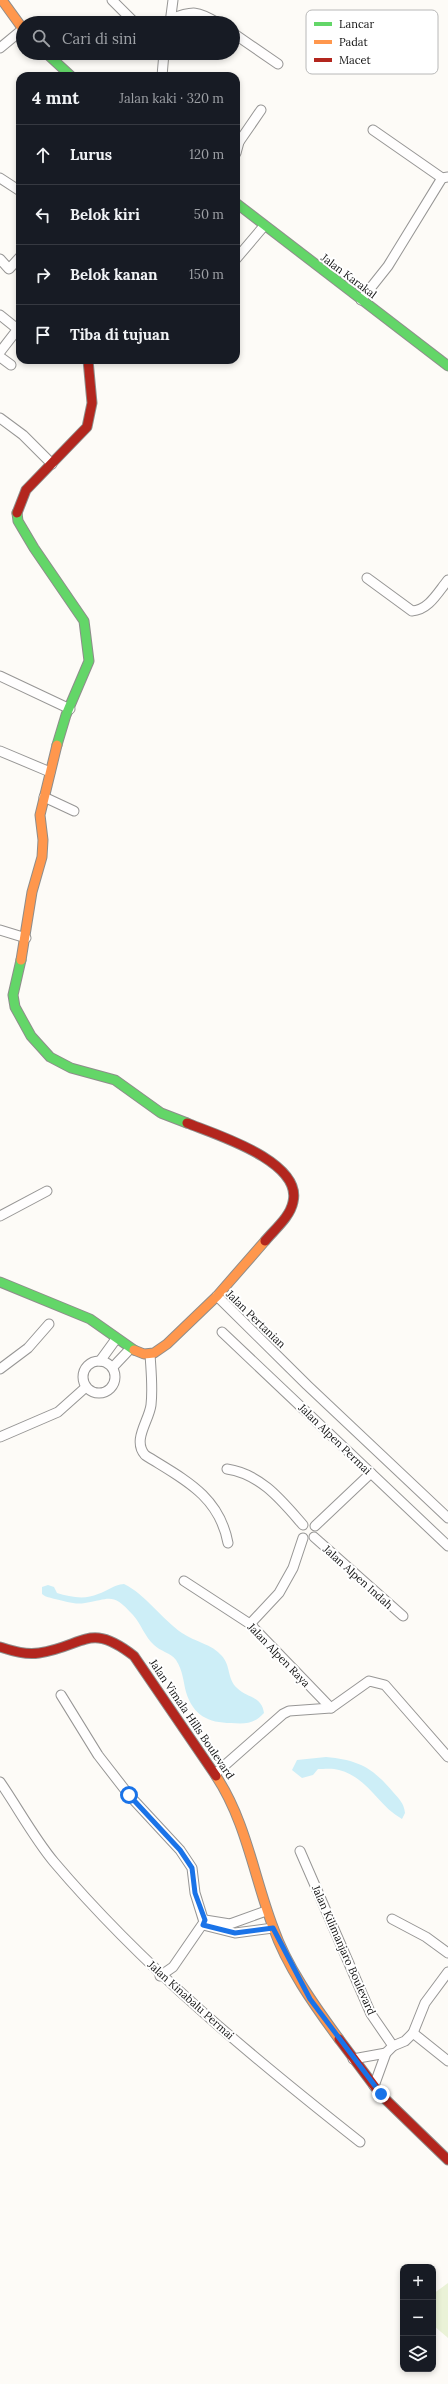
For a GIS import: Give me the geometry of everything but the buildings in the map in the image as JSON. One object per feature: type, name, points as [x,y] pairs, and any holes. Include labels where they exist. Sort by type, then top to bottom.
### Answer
[{"type":"street","points":[[2,0],[4,10],[16,22]]},
{"type":"street","points":[[112,0],[128,16]]},
{"type":"street","points":[[171,16],[173,0]]},
{"type":"street","points":[[179,16],[187,12],[198,12],[205,16]]},
{"type":"street","points":[[0,48],[16,35]]},
{"type":"street","points":[[240,38],[278,64]]},
{"type":"street","points":[[53,60],[66,72]]},
{"type":"street","points":[[162,72],[163,60]]},
{"type":"street","points":[[240,138],[261,110]]},
{"type":"street","points":[[361,300],[388,266],[445,178],[373,130]]},
{"type":"street","points":[[0,178],[16,188]]},
{"type":"street","name":"Jalan Karakal","points":[[240,206],[448,366]]},
{"type":"street","points":[[240,254],[264,226]]},
{"type":"street","points":[[0,259],[10,269],[16,262]]},
{"type":"street","points":[[0,315],[16,329]]},
{"type":"street","points":[[0,352],[16,333]]},
{"type":"street","points":[[0,358],[11,365]]},
{"type":"street","points":[[88,364],[91,392],[91,419],[82,435],[26,490],[18,506],[17,517],[34,548],[84,622],[89,661],[70,709],[66,715],[44,797],[40,815],[43,840],[42,857],[32,892],[26,938],[13,995],[15,1007],[31,1036],[50,1057],[71,1068],[105,1075],[115,1080],[161,1113],[244,1146],[279,1168],[288,1179],[294,1200],[290,1212],[217,1296]]},
{"type":"street","points":[[0,418],[31,442],[52,464]]},
{"type":"street","points":[[367,578],[412,611],[421,611],[448,580]]},
{"type":"street","points":[[0,676],[70,709]]},
{"type":"street","points":[[0,751],[50,772]]},
{"type":"street","points":[[44,797],[74,812]]},
{"type":"street","points":[[0,930],[26,938]]},
{"type":"street","points":[[0,1216],[47,1192]]},
{"type":"street","points":[[0,1282],[90,1319],[130,1349],[139,1353],[150,1354],[152,1404],[140,1438],[140,1447],[145,1455],[196,1488],[206,1498],[222,1521],[228,1543]]},
{"type":"street","name":"Jalan Pertanian","points":[[150,1354],[162,1348],[217,1296],[307,1385],[448,1518]]},
{"type":"street","points":[[0,1369],[28,1348],[49,1324]]},
{"type":"street","name":"Jalan Alpen Permai","points":[[222,1332],[448,1546]]},
{"type":"street","points":[[113,1367],[115,1380],[111,1388],[98,1393],[86,1387],[83,1379],[85,1370],[91,1364],[100,1361],[116,1339]]},
{"type":"street","points":[[113,1367],[130,1349]]},
{"type":"street","points":[[100,1361],[113,1367]]},
{"type":"street","points":[[0,1437],[58,1412],[86,1387]]},
{"type":"street","points":[[227,1468],[248,1474],[261,1482],[277,1496],[303,1525]]},
{"type":"street","points":[[315,1526],[371,1473]]},
{"type":"street","points":[[303,1525],[309,1523],[315,1526],[317,1532],[314,1537],[308,1539],[303,1538]]},
{"type":"street","points":[[250,1624],[279,1593],[294,1568],[303,1538],[301,1531],[303,1525]]},
{"type":"street","name":"Jalan Alpen Indah","points":[[314,1537],[403,1616]]},
{"type":"street","name":"Jalan Alpen Raya","points":[[184,1581],[250,1624],[331,1708]]},
{"type":"street","name":"Jalan Vimala Hills Boulevard","points":[[0,1647],[19,1655],[47,1653],[81,1639],[92,1637],[110,1638],[119,1643],[141,1665],[216,1774],[241,1826],[266,1910],[273,1928],[310,1999],[374,2086],[448,2160]]},
{"type":"street","points":[[216,1774],[283,1714],[289,1711],[331,1708],[364,1683],[380,1682],[385,1685],[447,1754]]},
{"type":"street","points":[[61,1695],[98,1755],[129,1795],[180,1850],[192,1868],[195,1893],[204,1922]]},
{"type":"street","name":"Jalan Kinabalu Permai","points":[[0,1782],[53,1861],[160,1976],[306,2099],[360,2142]]},
{"type":"street","name":"Jalan Kilimanjaro Boulevard","points":[[300,1851],[371,2014],[394,2046]]},
{"type":"street","points":[[204,1922],[230,1924],[266,1910]]},
{"type":"street","points":[[392,1919],[426,1937],[448,1953]]},
{"type":"street","points":[[204,1922],[235,1933],[273,1928]]},
{"type":"street","points":[[160,1976],[173,1967],[204,1922]]},
{"type":"street","points":[[374,2086],[386,2053],[394,2046],[405,2041],[413,2033],[425,2003],[448,1972]]},
{"type":"street","points":[[413,2033],[448,2061]]},
{"type":"street","points":[[353,2059],[386,2053]]},
{"type":"green space","points":[[448,2283],[448,2338],[436,2328],[436,2292]]},
{"type":"water","points":[[124,1584],[132,1588],[147,1600],[175,1628],[192,1639],[218,1652],[225,1660],[232,1681],[237,1688],[257,1700],[263,1707],[264,1713],[253,1721],[241,1723],[223,1723],[202,1716],[197,1712],[189,1700],[176,1660],[151,1642],[136,1619],[120,1603],[115,1600],[106,1599],[74,1603],[48,1597],[42,1594],[42,1587],[48,1585],[54,1587],[57,1593],[72,1597],[88,1597]]},
{"type":"water","points":[[326,1757],[356,1763],[364,1766],[378,1776],[402,1804],[405,1813],[402,1819],[386,1807],[366,1785],[349,1774],[337,1769],[318,1769],[313,1775],[302,1778],[292,1770],[297,1760]]},
{"type":"traffic: fast","points":[[54,60],[67,72]]},
{"type":"traffic: fast","points":[[240,206],[448,366]]},
{"type":"traffic: fast","points":[[17,513],[18,521],[34,548],[84,621],[89,661],[66,715],[57,745]]},
{"type":"traffic: fast","points":[[21,960],[13,995],[15,1007],[31,1036],[50,1057],[71,1068],[115,1080],[161,1113],[187,1123]]},
{"type":"traffic: fast","points":[[0,1282],[90,1319],[134,1350]]},
{"type":"traffic: slow","points":[[2,0],[16,19]]},
{"type":"traffic: slow","points":[[21,960],[32,892],[42,857],[43,840],[40,815],[57,745]]},
{"type":"traffic: slow","points":[[134,1350],[144,1354],[154,1353],[167,1344],[217,1296],[265,1241]]},
{"type":"traffic: slow","points":[[216,1776],[226,1793],[242,1830],[266,1908],[286,1957],[293,1971],[320,2013],[339,2039]]},
{"type":"traffic: jam","points":[[17,513],[26,490],[87,427],[92,403],[88,364]]},
{"type":"traffic: jam","points":[[187,1123],[254,1151],[271,1162],[284,1174],[292,1187],[293,1202],[289,1213],[282,1223],[265,1241]]},
{"type":"traffic: jam","points":[[0,1647],[24,1653],[39,1653],[54,1650],[87,1639],[96,1638],[107,1640],[119,1646],[134,1656],[216,1776]]},
{"type":"traffic: jam","points":[[339,2039],[381,2095],[448,2160]]},
{"type":"route","points":[[129,1795],[161,1832],[180,1850],[192,1868],[195,1893],[199,1908],[205,1920],[203,1925],[235,1933],[273,1928],[310,1999],[353,2059],[381,2094]]}]
